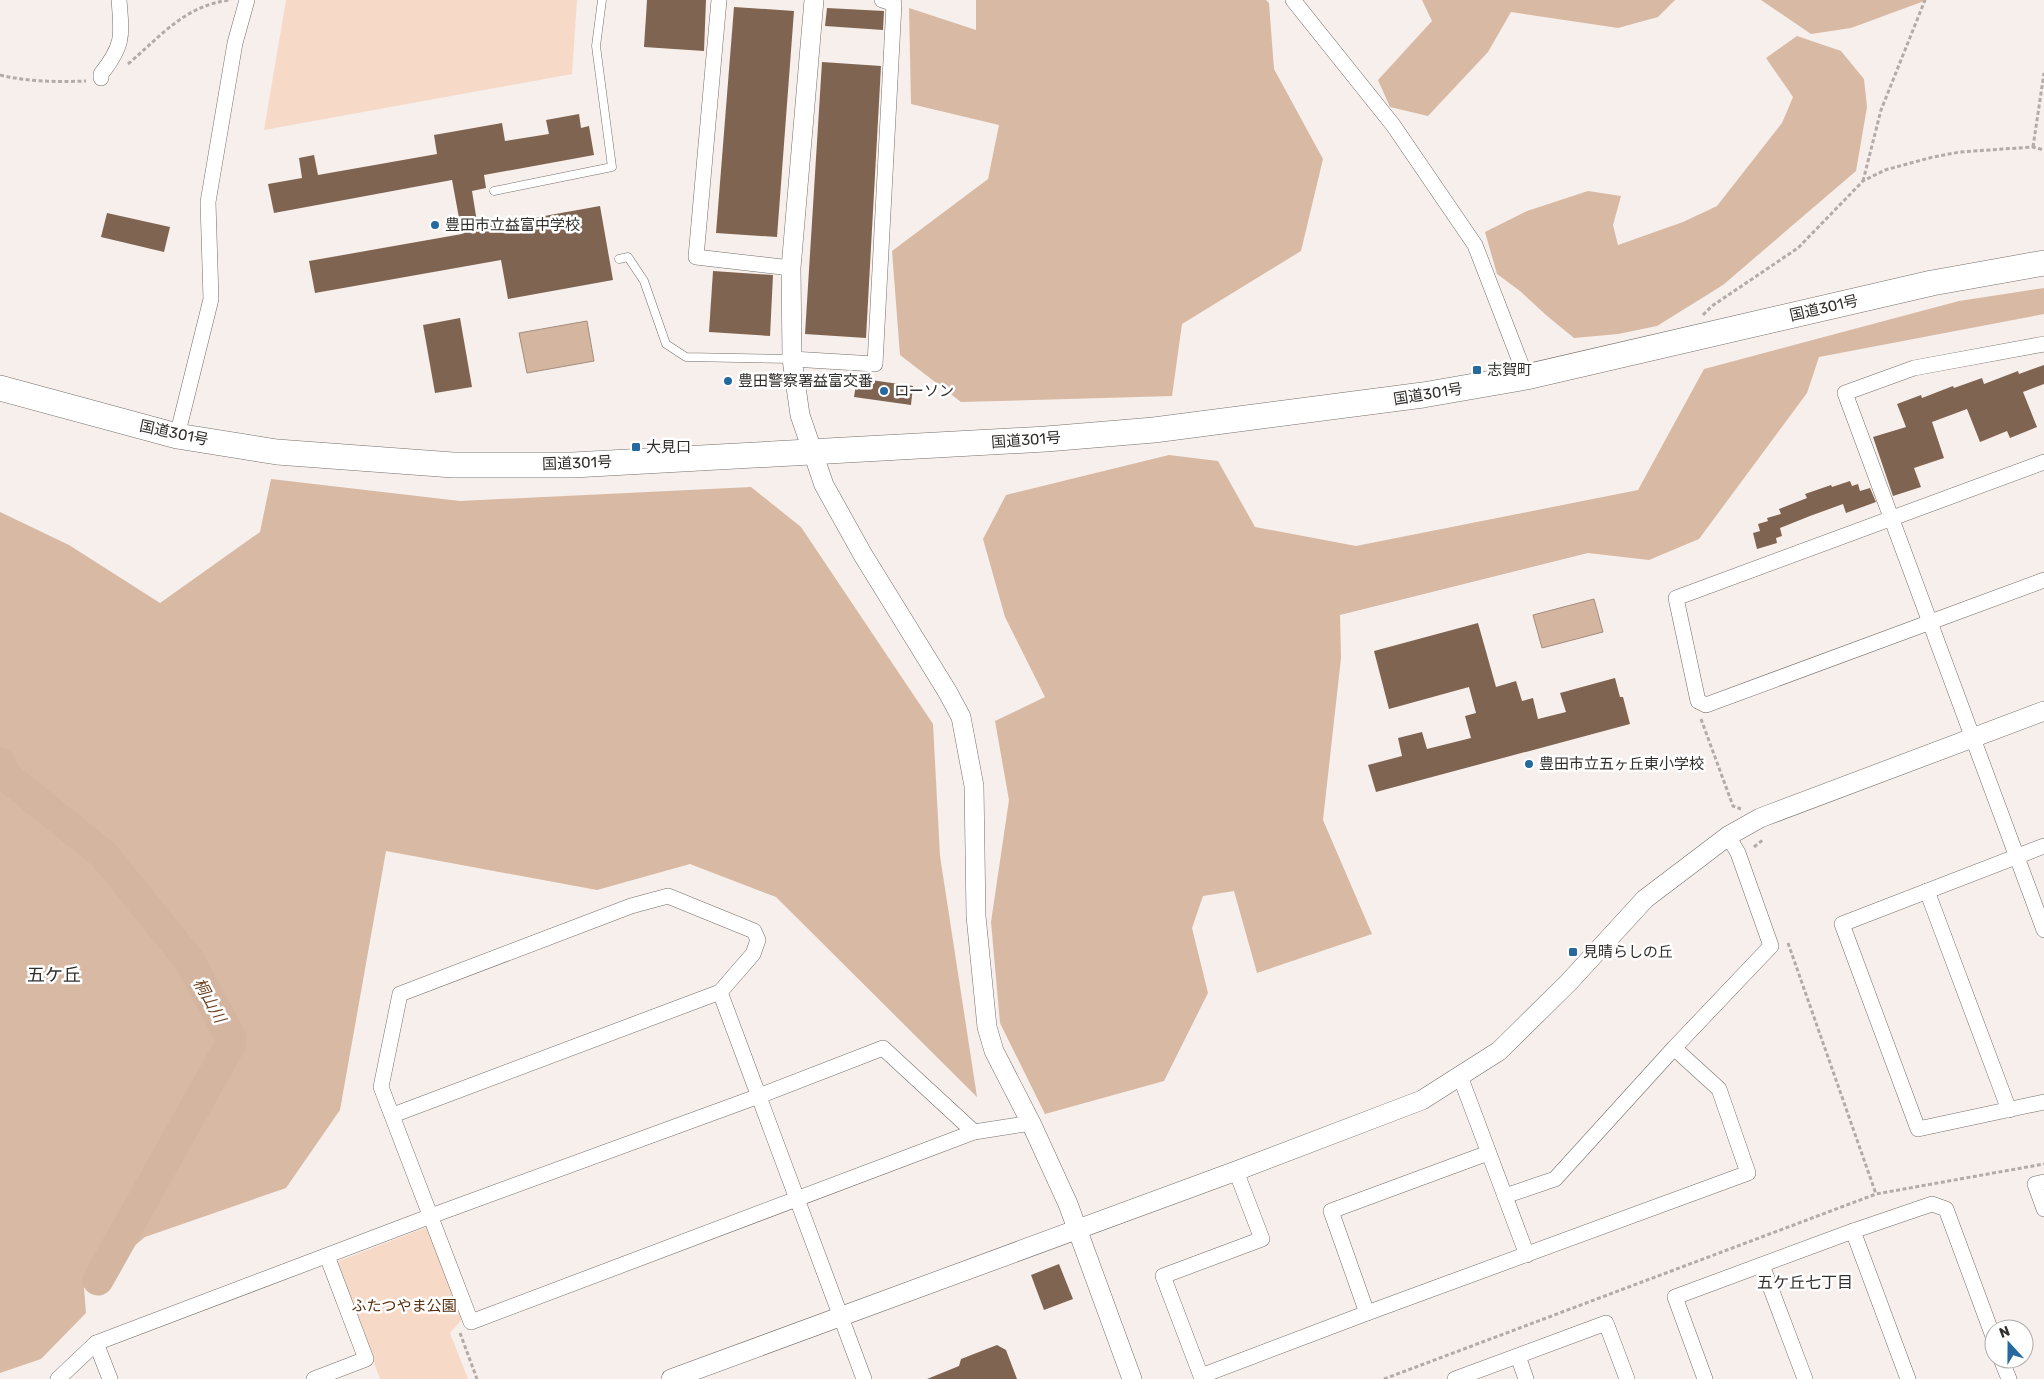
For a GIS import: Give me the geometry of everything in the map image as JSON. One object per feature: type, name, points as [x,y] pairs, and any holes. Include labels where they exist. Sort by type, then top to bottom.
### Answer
[{"type":"highway","name":"国道301号","points":[[0,388],[177,436],[277,452],[453,464],[573,465],[1026,440],[1154,430],[1413,397],[1526,377],[1932,283],[2044,263]]},
{"type":"street","points":[[101,78],[101,74],[120,44],[122,28],[119,0]]},
{"type":"street","points":[[177,436],[211,299],[208,202],[235,43],[247,0]]},
{"type":"street","points":[[719,0],[696,257],[792,268]]},
{"type":"street","points":[[814,0],[792,268],[792,359],[800,415],[824,485],[863,555],[948,691],[961,717],[974,786],[976,916],[987,1027],[994,1052],[1031,1123],[1068,1204],[1132,1379]]},
{"type":"street","points":[[792,359],[875,364],[894,4],[882,0]]},
{"type":"street","points":[[1293,0],[1393,125],[1475,244],[1526,377]]},
{"type":"street","points":[[2044,344],[1914,368],[1845,393],[2044,930]]},
{"type":"street","points":[[2044,462],[1676,598],[1698,701],[1706,705],[2044,580]]},
{"type":"street","points":[[671,1379],[1236,1171],[1422,1100],[1499,1051],[1569,982],[1646,899],[1728,836],[1760,818],[2044,711]]},
{"type":"street","points":[[1505,1196],[1555,1179],[1770,946],[1738,853],[1728,836]]},
{"type":"street","points":[[2044,846],[1842,924],[1918,1129],[2044,1102]]},
{"type":"street","points":[[1927,891],[2009,1110]]},
{"type":"street","points":[[392,1116],[720,992],[753,954],[758,940],[754,931],[668,896],[631,906],[400,994],[381,1087],[392,1116],[431,1216],[471,1322],[974,1132],[1031,1123]]},
{"type":"street","points":[[720,992],[864,1379]]},
{"type":"street","points":[[58,1379],[96,1343],[883,1048],[974,1132]]},
{"type":"street","points":[[1236,1171],[1262,1239],[1163,1276],[1201,1376],[1748,1173],[1719,1089],[1674,1048]]},
{"type":"street","points":[[1460,1076],[1527,1255]]},
{"type":"street","points":[[1367,1313],[1331,1211],[1488,1153]]},
{"type":"street","points":[[2044,1182],[2035,1184],[2044,1209]]},
{"type":"street","points":[[1706,1379],[1675,1298],[1853,1231],[1932,1204],[1946,1209],[1987,1319]]},
{"type":"street","points":[[1853,1231],[1908,1379]]},
{"type":"street","points":[[314,1379],[366,1359],[327,1256]]},
{"type":"street","points":[[1762,1265],[1805,1379]]},
{"type":"street","points":[[1455,1379],[1606,1323],[1627,1379]]},
{"type":"street","points":[[96,1343],[110,1379]]},
{"type":"street","points":[[1518,1356],[1526,1379]]},
{"type":"lane","points":[[494,191],[612,168],[596,46],[602,0]]},
{"type":"lane","points":[[620,259],[628,257],[644,281],[666,344],[686,358],[792,359]]},
{"type":"path","points":[[1863,181],[1881,110],[1925,0]]},
{"type":"path","points":[[2033,147],[2044,73]]},
{"type":"path","points":[[1700,338],[1699,327],[1704,313],[1798,248],[1863,181],[1902,164],[1933,156],[1960,152],[2033,147],[2044,150]]},
{"type":"path","points":[[1384,1379],[1876,1194],[2044,1164]]},
{"type":"path","points":[[471,1322],[459,1334],[477,1379]]},
{"type":"green space","points":[[286,0],[577,0],[572,74],[264,130]]},
{"type":"green space","name":"ふたつやま公園","points":[[427,1227],[462,1319],[450,1333],[468,1379],[380,1379],[336,1262]]},
{"type":"shaded area","points":[[976,0],[1266,0],[1269,3],[1274,69],[1323,159],[1301,251],[1182,324],[1172,396],[961,402],[900,355],[892,251],[988,179],[999,125],[911,104],[909,8],[976,30]]},
{"type":"shaded area","points":[[1422,0],[1675,0],[1658,17],[1618,28],[1511,12],[1488,52],[1428,116],[1390,107],[1378,80],[1432,21]]},
{"type":"shaded area","points":[[1761,0],[1927,0],[1851,28],[1811,34]]},
{"type":"shaded area","points":[[1797,36],[1841,51],[1864,79],[1867,107],[1856,171],[1723,285],[1657,326],[1618,334],[1574,338],[1520,291],[1497,274],[1485,232],[1527,211],[1588,191],[1621,196],[1613,225],[1618,245],[1683,222],[1717,206],[1782,123],[1793,97],[1766,58]]},
{"type":"shaded area","points":[[2044,288],[2044,314],[1819,357],[1807,393],[1699,539],[1649,560],[1588,553],[1340,615],[1341,658],[1323,820],[1372,934],[1257,973],[1234,891],[1203,896],[1192,928],[1208,993],[1164,1081],[1045,1114],[1000,1023],[991,922],[1009,800],[995,721],[1045,697],[1005,617],[983,539],[1006,495],[1169,455],[1218,461],[1255,527],[1356,546],[1638,490],[1704,369],[1959,301]]},
{"type":"shaded area","points":[[587,321],[594,361],[527,373],[519,333]]},
{"type":"shaded area","points":[[271,479],[460,501],[751,487],[801,527],[933,724],[940,856],[977,1097],[776,897],[690,864],[597,890],[386,851],[340,1110],[286,1188],[145,1237],[84,1288],[86,1313],[41,1359],[0,1373],[0,512],[69,545],[160,603],[260,532]]},
{"type":"shaded area","points":[[1594,599],[1603,632],[1542,648],[1533,615]]},
{"type":"building","points":[[647,0],[706,0],[704,51],[644,47]]},
{"type":"building","points":[[734,7],[794,11],[777,237],[716,233]]},
{"type":"building","points":[[827,8],[884,11],[883,30],[825,26]]},
{"type":"building","points":[[822,62],[881,66],[866,338],[805,334]]},
{"type":"building","points":[[579,114],[581,128],[589,126],[594,155],[484,175],[486,188],[472,191],[478,228],[600,206],[613,280],[508,299],[501,260],[315,293],[309,261],[462,234],[452,180],[274,213],[268,184],[302,178],[299,158],[314,155],[318,175],[437,154],[434,135],[502,123],[505,141],[549,134],[546,120]]},
{"type":"building","points":[[107,213],[170,227],[164,252],[101,237]]},
{"type":"building","points":[[713,271],[773,275],[770,336],[709,332]]},
{"type":"building","points":[[460,318],[472,387],[435,393],[423,325]]},
{"type":"building","points":[[2044,365],[2044,384],[2023,392],[2037,427],[2010,438],[2007,431],[1980,442],[1967,409],[1932,422],[1944,458],[1914,468],[1921,487],[1893,496],[1873,437],[1906,427],[1897,404],[1921,395],[1922,398],[1953,386],[1954,388],[1982,378],[1984,384],[2018,371],[2019,374]]},
{"type":"building","name":"ローソン","points":[[857,378],[913,386],[911,405],[854,397]]},
{"type":"building","points":[[1850,481],[1852,486],[1858,484],[1860,491],[1870,488],[1876,502],[1846,513],[1843,504],[1810,516],[1780,528],[1782,536],[1776,538],[1777,543],[1757,549],[1753,533],[1760,531],[1758,524],[1768,521],[1767,518],[1781,514],[1779,509],[1807,498],[1805,494]]},
{"type":"building","points":[[1478,623],[1496,687],[1516,681],[1522,701],[1533,698],[1538,719],[1566,712],[1560,693],[1615,678],[1620,697],[1623,697],[1630,724],[1376,792],[1368,765],[1402,756],[1398,738],[1422,732],[1427,749],[1471,738],[1465,716],[1476,713],[1469,687],[1389,709],[1374,651]]},
{"type":"building","points":[[1059,1264],[1073,1299],[1044,1310],[1031,1275]]},
{"type":"building","points":[[997,1345],[1006,1350],[1017,1379],[927,1379],[959,1366],[961,1359]]},
{"type":"waterway","name":"桐山川","points":[[0,763],[5,775],[104,855],[189,960],[231,1038],[230,1045],[98,1280]]},
{"type":"place","name":"豊田市立益富中学校","points":[[435,225]]},
{"type":"place","name":"志賀町","points":[[1477,370]]},
{"type":"place","name":"豊田警察署益富交番","points":[[728,381]]},
{"type":"place","name":"ローソン","points":[[884,391]]},
{"type":"place","name":"大見口","points":[[636,447]]},
{"type":"place","name":"豊田市立五ヶ丘東小学校","points":[[1529,764]]},
{"type":"place","name":"見晴らしの丘","points":[[1573,952]]},
{"type":"district","name":"五ケ丘","points":[[54,975]]},
{"type":"district","name":"五ケ丘七丁目","points":[[1805,1282]]}]
